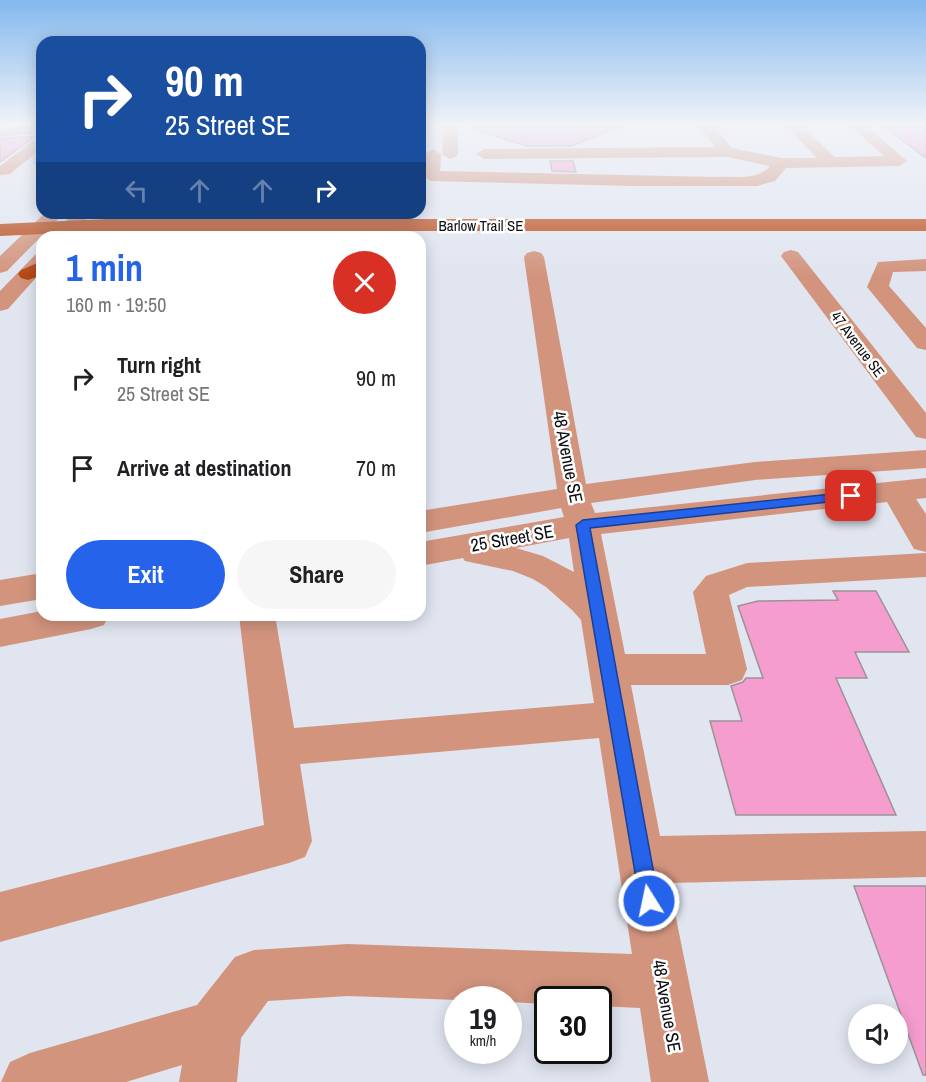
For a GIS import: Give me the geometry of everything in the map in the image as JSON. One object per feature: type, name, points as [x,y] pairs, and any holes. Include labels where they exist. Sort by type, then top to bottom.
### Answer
[{"type":"main road","points":[[0,217],[34,207]]},
{"type":"main road","name":"Barlow Trail SE","points":[[51,231],[72,225],[926,225]]},
{"type":"main road","name":"Barlow Trail SE","points":[[0,230],[36,235]]},
{"type":"main road","name":"Barlow Trail SE","points":[[0,241],[36,235]]},
{"type":"main road","name":"Barlow Trail SE","points":[[426,238],[926,238]]},
{"type":"street","points":[[618,174],[620,181]]},
{"type":"street","points":[[426,177],[525,177],[566,181],[757,181],[771,174]]},
{"type":"street","points":[[40,231],[50,219]]},
{"type":"street","points":[[376,219],[394,225]]},
{"type":"street","points":[[0,267],[36,236]]},
{"type":"street","name":"47 Avenue SE","points":[[791,256],[926,431]]},
{"type":"street","name":"48 Avenue SE","points":[[534,257],[578,510],[609,670],[680,1082]]},
{"type":"street","points":[[924,267],[885,266],[878,287],[926,343]]},
{"type":"street","points":[[0,304],[36,268]]},
{"type":"street","name":"25 Street SE","points":[[433,552],[578,510],[755,471],[926,459]]},
{"type":"street","points":[[911,489],[926,541]]},
{"type":"street","name":"25 Street SE","points":[[426,522],[911,489]]},
{"type":"street","points":[[433,552],[520,560],[544,568],[582,596],[599,616]]},
{"type":"street","points":[[609,670],[728,669],[711,592],[716,585],[729,580],[747,575],[926,565]]},
{"type":"street","points":[[0,593],[36,587]]},
{"type":"street","points":[[0,633],[61,621]]},
{"type":"street","points":[[0,917],[289,841],[258,621]]},
{"type":"street","points":[[276,748],[617,719]]},
{"type":"street","points":[[642,860],[926,854]]},
{"type":"street","points":[[208,1082],[214,1028],[254,976],[348,970],[663,982]]},
{"type":"street","points":[[30,1082],[214,1028]]},
{"type":"building","points":[[833,591],[876,591],[909,652],[855,652],[867,678],[836,678],[896,815],[736,815],[710,721],[742,721],[731,686],[743,682],[746,678],[763,678],[738,606],[758,601],[838,600]]},
{"type":"building","points":[[854,886],[926,886],[926,1075],[923,1075],[908,1034],[908,1004],[897,1004]]},
{"type":"route","points":[[649,901],[583,525],[851,496]]}]
